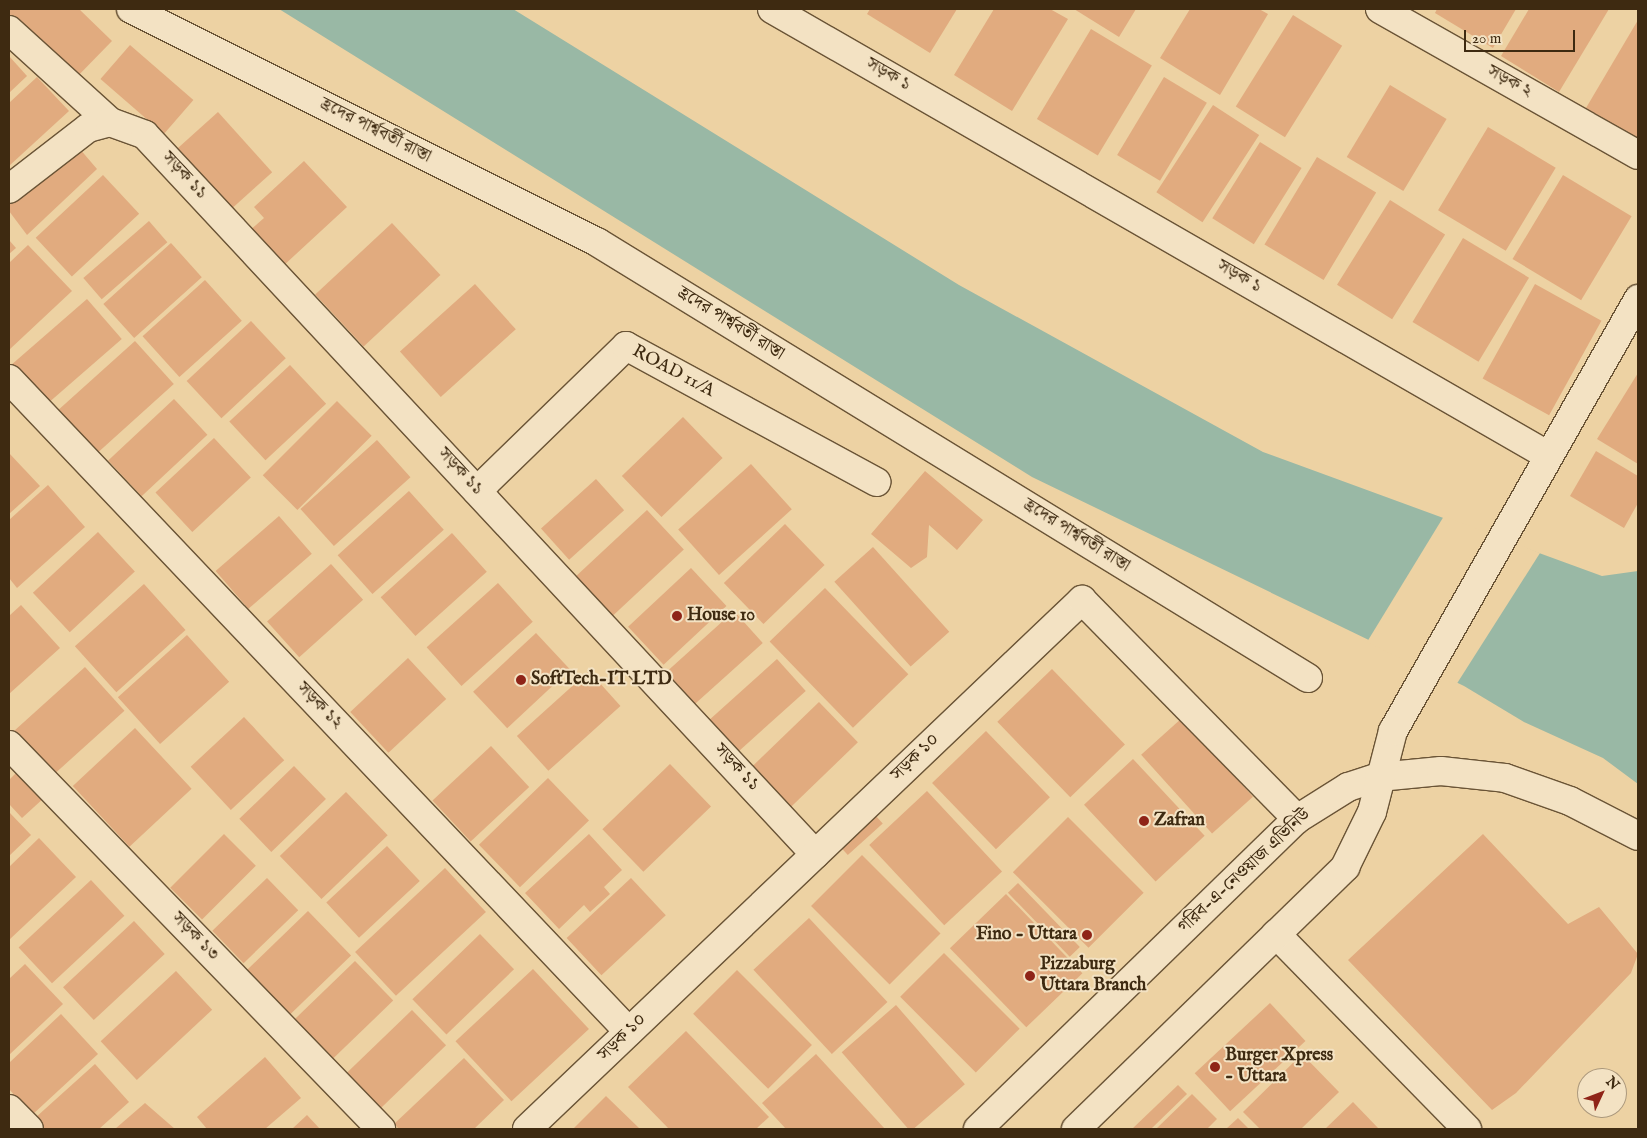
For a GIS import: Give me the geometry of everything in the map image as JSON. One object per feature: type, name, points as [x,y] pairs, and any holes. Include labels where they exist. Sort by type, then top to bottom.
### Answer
[{"type":"street","name":"হ্রদের পার্শ্ববর্তী রাস্তা","points":[[132,9],[597,242],[1308,678]]},
{"type":"street","name":"সড়ক ১","points":[[772,9],[1549,456]]},
{"type":"street","name":"সড়ক ২","points":[[1380,9],[1638,154]]},
{"type":"street","points":[[9,30],[99,125],[9,189]]},
{"type":"street","name":"সড়ক ১১","points":[[99,125],[146,135],[815,854]]},
{"type":"street","points":[[1086,1126],[1344,867],[1372,812],[1379,777],[1393,731],[1638,299]]},
{"type":"street","name":"ROAD 11/A","points":[[477,491],[626,346],[876,482]]},
{"type":"street","name":"সড়ক ১২","points":[[9,379],[629,1032]]},
{"type":"street","name":"সড়ক ১০","points":[[527,1129],[1082,600],[1298,819]]},
{"type":"street","name":"সড়ক ১৩","points":[[9,744],[381,1129]]},
{"type":"street","name":"গরিব-এ-নেওয়াজ এভিনিউ","points":[[978,1129],[1298,819],[1323,800],[1379,777],[1441,771],[1504,778],[1570,802],[1638,836]]},
{"type":"street","points":[[1276,934],[1467,1129]]},
{"type":"street","points":[[9,1109],[29,1129]]},
{"type":"shaded area","points":[[279,9],[513,9],[959,285],[1263,452],[1602,576],[1638,571],[1638,784],[1603,758],[1524,722],[1464,686],[1032,477]]},
{"type":"pier","points":[[1444,516],[1540,553],[1456,685],[1367,642]]},
{"type":"building","points":[[9,9],[79,9],[112,41],[71,83],[9,23]]},
{"type":"building","points":[[870,9],[957,9],[930,53],[867,14]]},
{"type":"building","points":[[994,9],[1050,9],[1068,19],[1012,111],[954,75]]},
{"type":"building","points":[[1074,9],[1136,9],[1119,37]]},
{"type":"building","points":[[1190,9],[1259,9],[1268,14],[1220,95],[1160,58]]},
{"type":"building","points":[[1437,9],[1516,9],[1493,48],[1435,13]]},
{"type":"building","points":[[1529,9],[1609,9],[1559,92],[1501,56]]},
{"type":"building","points":[[1293,15],[1342,46],[1285,137],[1236,107]]},
{"type":"building","points":[[1638,20],[1638,139],[1586,108]]},
{"type":"building","points":[[1091,29],[1152,66],[1098,156],[1037,119]]},
{"type":"building","points":[[130,45],[193,100],[164,134],[100,79]]},
{"type":"building","points":[[9,56],[27,76],[9,93]]},
{"type":"building","points":[[37,77],[69,111],[9,166],[9,103]]},
{"type":"building","points":[[1164,77],[1207,103],[1160,181],[1117,155]]},
{"type":"building","points":[[1390,85],[1447,119],[1403,191],[1347,157]]},
{"type":"building","points":[[1213,105],[1259,135],[1202,222],[1156,192]]},
{"type":"building","points":[[218,112],[272,172],[231,209],[177,149]]},
{"type":"building","points":[[1488,127],[1556,168],[1506,251],[1438,210]]},
{"type":"building","points":[[1260,142],[1302,168],[1254,244],[1212,218]]},
{"type":"building","points":[[79,148],[97,169],[27,235],[9,211],[9,200]]},
{"type":"building","points":[[1317,157],[1376,193],[1324,280],[1264,244]]},
{"type":"building","points":[[304,161],[347,207],[282,267],[249,231],[264,218],[254,207]]},
{"type":"building","points":[[103,175],[139,214],[72,277],[36,238]]},
{"type":"building","points":[[1563,175],[1632,216],[1581,300],[1513,259]]},
{"type":"building","points":[[1390,200],[1445,234],[1392,319],[1337,285]]},
{"type":"building","points":[[149,221],[167,242],[102,299],[83,278]]},
{"type":"building","points":[[392,223],[440,275],[364,347],[315,295]]},
{"type":"building","points":[[1463,238],[1529,278],[1479,362],[1413,322]]},
{"type":"building","points":[[9,240],[16,248],[9,254]]},
{"type":"building","points":[[171,243],[202,277],[134,338],[103,304]]},
{"type":"building","points":[[28,245],[72,291],[9,350],[9,263]]},
{"type":"building","points":[[205,280],[242,321],[179,377],[143,336]]},
{"type":"building","points":[[475,284],[516,329],[441,397],[400,352]]},
{"type":"building","points":[[1535,284],[1601,321],[1549,415],[1483,378]]},
{"type":"building","points":[[87,299],[122,339],[47,404],[12,364]]},
{"type":"building","points":[[251,321],[286,358],[221,418],[187,381]]},
{"type":"building","points":[[135,341],[174,384],[94,456],[55,413]]},
{"type":"building","points":[[290,365],[326,404],[265,460],[229,422]]},
{"type":"building","points":[[1638,373],[1638,464],[1597,439]]},
{"type":"building","points":[[174,399],[207,435],[142,496],[108,460]]},
{"type":"building","points":[[337,401],[372,436],[297,510],[263,475]]},
{"type":"building","points":[[683,417],[723,458],[661,517],[622,476]]},
{"type":"building","points":[[214,438],[251,477],[192,532],[155,493]]},
{"type":"building","points":[[377,440],[410,477],[334,546],[300,509]]},
{"type":"building","points":[[1596,451],[1638,476],[1638,503],[1624,528],[1570,496]]},
{"type":"building","points":[[9,453],[40,486],[9,514]]},
{"type":"building","points":[[751,464],[792,509],[719,575],[678,530]]},
{"type":"building","points":[[925,471],[983,520],[957,550],[929,525],[927,557],[911,568],[871,534]]},
{"type":"building","points":[[596,479],[624,510],[569,560],[541,529]]},
{"type":"building","points":[[48,485],[85,527],[17,588],[9,578],[9,520]]},
{"type":"building","points":[[409,491],[444,530],[372,594],[338,555]]},
{"type":"building","points":[[647,510],[684,549],[611,617],[575,578]]},
{"type":"building","points":[[279,516],[312,554],[248,609],[216,571]]},
{"type":"building","points":[[785,524],[825,565],[763,624],[724,583]]},
{"type":"building","points":[[98,532],[135,571],[70,632],[33,593]]},
{"type":"building","points":[[452,533],[487,572],[415,636],[381,597]]},
{"type":"building","points":[[873,547],[949,632],[911,667],[834,582]]},
{"type":"building","points":[[331,564],[363,600],[299,657],[267,622]]},
{"type":"building","name":"House 10","points":[[691,568],[726,606],[664,665],[628,627]]},
{"type":"building","points":[[498,583],[533,622],[461,686],[427,647]]},
{"type":"building","points":[[144,584],[185,630],[116,692],[75,646]]},
{"type":"building","points":[[825,588],[908,674],[853,728],[770,641]]},
{"type":"building","points":[[21,605],[60,648],[9,694],[9,616]]},
{"type":"building","points":[[734,611],[763,643],[695,704],[666,672]]},
{"type":"building","name":"SoftTech-IT LTD","points":[[536,633],[570,670],[507,728],[473,692]]},
{"type":"building","points":[[187,635],[229,682],[160,744],[118,697]]},
{"type":"building","points":[[408,658],[446,699],[388,753],[350,712]]},
{"type":"building","points":[[777,659],[806,691],[737,753],[709,721]]},
{"type":"building","points":[[85,667],[124,711],[52,776],[13,732]]},
{"type":"building","points":[[1052,669],[1125,745],[1070,797],[997,722]]},
{"type":"building","points":[[589,671],[620,706],[548,771],[517,736]]},
{"type":"building","points":[[819,702],[858,742],[790,808],[751,768]]},
{"type":"building","points":[[244,717],[284,760],[231,810],[191,767]]},
{"type":"building","points":[[1182,718],[1253,797],[1212,834],[1141,755]]},
{"type":"building","points":[[135,728],[192,789],[129,847],[73,786]]},
{"type":"building","points":[[986,731],[1050,797],[996,849],[932,783]]},
{"type":"building","points":[[491,746],[529,787],[471,842],[432,801]]},
{"type":"building","name":"Zafran","points":[[1133,759],[1205,836],[1156,881],[1084,805]]},
{"type":"building","points":[[670,764],[711,806],[643,872],[602,829]]},
{"type":"building","points":[[294,766],[326,799],[271,852],[239,819]]},
{"type":"building","points":[[19,770],[45,797],[22,818],[9,804],[9,780]]},
{"type":"building","points":[[548,778],[589,820],[520,887],[479,845]]},
{"type":"building","points":[[927,791],[1002,871],[944,925],[869,845]]},
{"type":"building","points":[[346,792],[388,835],[322,899],[280,856]]},
{"type":"building","points":[[866,805],[883,824],[848,855],[831,836]]},
{"type":"building","points":[[9,812],[31,835],[9,856]]},
{"type":"building","points":[[1068,817],[1144,893],[1089,948],[1013,872]]},
{"type":"building","points":[[224,834],[256,866],[202,920],[170,888]]},
{"type":"building","points":[[589,834],[622,870],[604,887],[610,894],[590,912],[584,905],[559,929],[525,893]]},
{"type":"building","points":[[1483,834],[1568,924],[1599,907],[1638,954],[1631,973],[1516,1093],[1492,1110],[1348,960]]},
{"type":"building","points":[[39,838],[76,877],[9,940],[9,867]]},
{"type":"building","points":[[387,846],[420,881],[359,938],[326,903]]},
{"type":"building","points":[[862,855],[940,933],[890,984],[811,906]]},
{"type":"building","points":[[445,868],[486,912],[396,996],[355,952]]},
{"type":"building","points":[[267,878],[298,910],[244,963],[212,931]]},
{"type":"building","points":[[631,878],[666,915],[601,975],[567,938]]},
{"type":"building","points":[[91,880],[124,916],[52,983],[19,948]]},
{"type":"building","points":[[1018,883],[1080,947],[1070,957],[1008,893]]},
{"type":"building","points":[[1006,894],[1082,973],[1026,1027],[950,948]]},
{"type":"building","points":[[308,911],[351,956],[286,1019],[243,974]]},
{"type":"building","points":[[809,918],[887,1002],[832,1054],[753,970]]},
{"type":"building","points":[[134,921],[165,954],[94,1020],[63,987]]},
{"type":"building","points":[[480,934],[514,969],[446,1035],[412,999]]},
{"type":"building","points":[[944,953],[1020,1029],[976,1073],[900,997]]},
{"type":"building","points":[[355,961],[393,1001],[332,1060],[294,1020]]},
{"type":"building","points":[[25,964],[63,1004],[9,1055],[9,979]]},
{"type":"building","points":[[533,969],[589,1029],[511,1101],[455,1041]]},
{"type":"building","points":[[737,970],[812,1045],[768,1089],[693,1014]]},
{"type":"building","points":[[176,971],[212,1010],[137,1080],[101,1041]]},
{"type":"building","points":[[1270,1003],[1305,1041],[1230,1111],[1195,1073]]},
{"type":"building","points":[[896,1005],[965,1084],[913,1129],[908,1129],[842,1052]]},
{"type":"building","points":[[412,1010],[446,1045],[379,1110],[345,1075]]},
{"type":"building","points":[[61,1014],[98,1054],[32,1115],[9,1089],[9,1063]]},
{"type":"building","points":[[686,1031],[769,1117],[756,1129],[669,1129],[628,1087]]},
{"type":"building","points":[[816,1054],[885,1129],[786,1129],[762,1103]]},
{"type":"building","points":[[1302,1054],[1339,1092],[1301,1129],[1260,1129],[1243,1112]]},
{"type":"building","points":[[265,1057],[301,1098],[265,1129],[207,1129],[197,1117]]},
{"type":"building","points":[[464,1058],[504,1100],[474,1129],[399,1129],[394,1124]]},
{"type":"building","points":[[95,1064],[129,1102],[99,1129],[45,1129],[35,1118]]},
{"type":"building","points":[[1178,1085],[1187,1094],[1151,1129],[1132,1129]]},
{"type":"building","points":[[1192,1094],[1217,1119],[1207,1129],[1156,1129]]},
{"type":"building","points":[[606,1096],[640,1129],[573,1129]]},
{"type":"building","points":[[1353,1102],[1379,1129],[1325,1129]]},
{"type":"building","points":[[145,1103],[175,1129],[115,1129]]},
{"type":"building","points":[[307,1115],[320,1129],[292,1129]]},
{"type":"building","points":[[1238,1118],[1249,1129],[1226,1129]]},
{"type":"place","name":"House 10","points":[[677,616]]},
{"type":"place","name":"SoftTech-IT LTD","points":[[521,680]]},
{"type":"place","name":"Zafran","points":[[1144,821]]},
{"type":"place","name":"Fino - Uttara","points":[[1087,935]]},
{"type":"place","name":"Pizzaburg Uttara Branch","points":[[1030,976]]},
{"type":"place","name":"Burger Xpress - Uttara","points":[[1215,1067]]}]
